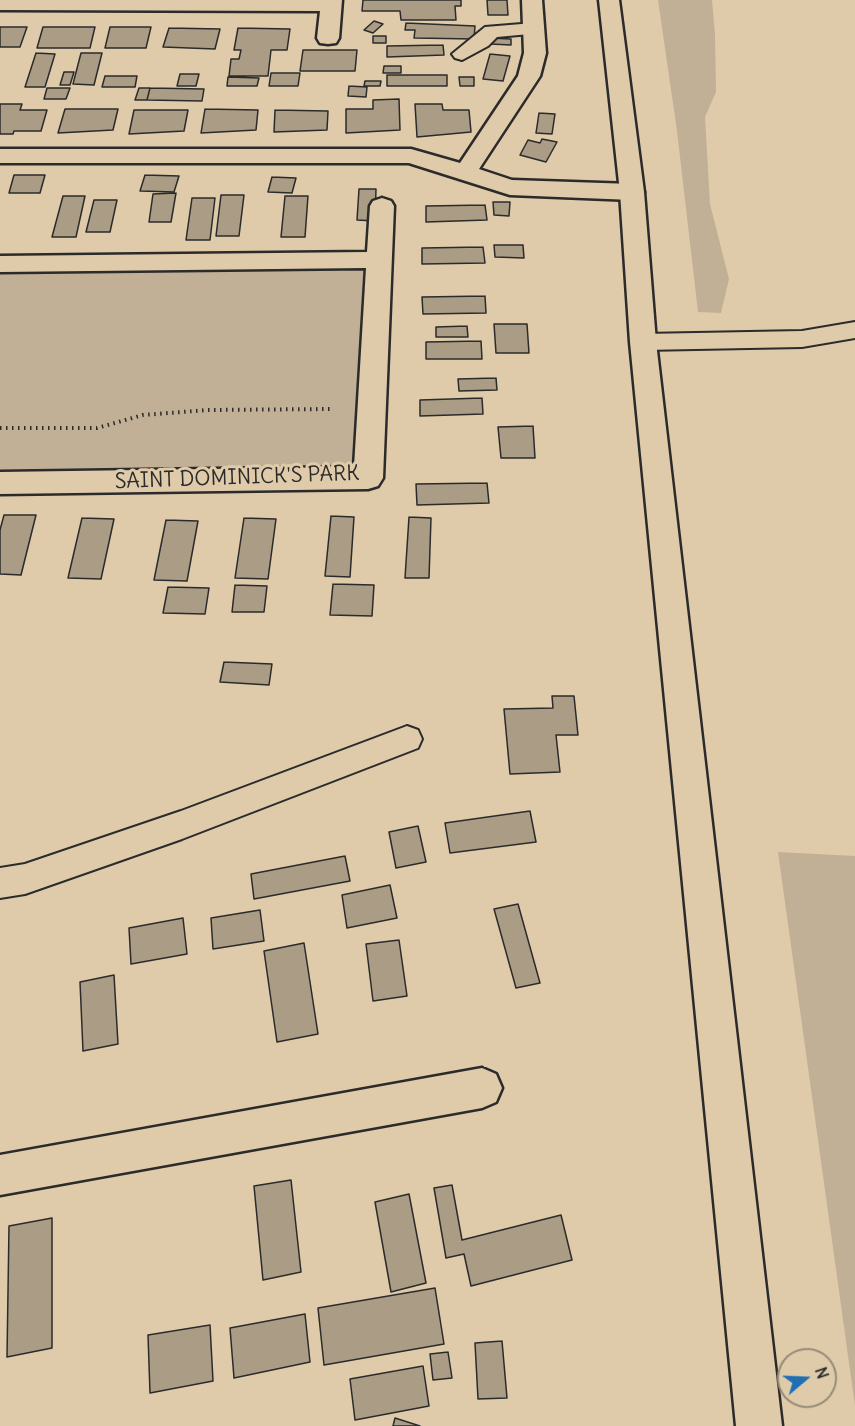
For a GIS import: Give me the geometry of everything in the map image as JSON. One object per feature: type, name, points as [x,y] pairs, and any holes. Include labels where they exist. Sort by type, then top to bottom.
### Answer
[{"type":"street","points":[[465,173],[529,76],[535,53],[532,0]]},
{"type":"street","points":[[609,0],[632,192],[643,342],[759,1426]]},
{"type":"street","points":[[0,4],[332,2],[328,38]]},
{"type":"street","points":[[0,156],[411,156],[510,187],[632,192]]},
{"type":"street","name":"SAINT DOMINICK'S PARK","points":[[0,483],[368,478],[382,206]]},
{"type":"street","points":[[0,264],[379,260]]},
{"type":"street","points":[[0,1175],[482,1088]]},
{"type":"lane","points":[[462,54],[481,42],[492,31],[534,29]]},
{"type":"lane","points":[[643,342],[802,339],[855,330]]},
{"type":"lane","points":[[0,883],[25,879],[182,825],[407,739]]},
{"type":"path","points":[[0,428],[98,428],[143,415],[208,410],[372,408]]},
{"type":"shaded area","points":[[658,0],[712,0],[716,92],[705,117],[710,204],[729,279],[721,313],[698,312],[677,131]]},
{"type":"shaded area","points":[[369,262],[356,474],[0,482],[0,270]]},
{"type":"shaded area","points":[[778,852],[855,856],[855,1406]]},
{"type":"building","points":[[363,0],[461,0],[461,6],[455,6],[456,20],[401,20],[400,11],[362,11]]},
{"type":"building","points":[[487,0],[507,0],[508,15],[488,15]]},
{"type":"building","points":[[374,21],[383,24],[373,33],[364,30]]},
{"type":"building","points":[[406,23],[475,26],[474,39],[414,38],[415,30],[405,30]]},
{"type":"building","points":[[0,27],[27,27],[20,47],[0,47]]},
{"type":"building","points":[[43,27],[95,27],[90,48],[37,48]]},
{"type":"building","points":[[110,27],[151,27],[146,48],[105,48]]},
{"type":"building","points":[[169,28],[220,29],[215,49],[163,47]]},
{"type":"building","points":[[238,28],[290,29],[287,50],[271,50],[268,76],[229,76],[231,59],[239,59],[241,50],[234,50]]},
{"type":"building","points":[[373,36],[386,36],[386,43],[373,43]]},
{"type":"building","points":[[490,38],[511,39],[511,45],[490,44]]},
{"type":"building","points":[[443,45],[444,55],[387,57],[387,46]]},
{"type":"building","points":[[303,50],[357,50],[355,71],[300,71]]},
{"type":"building","points":[[36,53],[55,54],[45,87],[25,87]]},
{"type":"building","points":[[81,53],[102,53],[94,85],[73,84]]},
{"type":"building","points":[[490,54],[510,56],[503,81],[483,79]]},
{"type":"building","points":[[384,66],[401,66],[401,73],[383,73]]},
{"type":"building","points":[[64,72],[74,72],[70,85],[60,85]]},
{"type":"building","points":[[271,73],[300,73],[298,86],[269,86]]},
{"type":"building","points":[[180,74],[199,74],[196,86],[177,86]]},
{"type":"building","points":[[387,75],[447,75],[447,86],[387,86]]},
{"type":"building","points":[[105,76],[137,76],[135,87],[102,87]]},
{"type":"building","points":[[228,77],[259,78],[257,86],[227,86]]},
{"type":"building","points":[[459,77],[474,77],[474,86],[460,86]]},
{"type":"building","points":[[365,81],[381,81],[380,86],[364,86]]},
{"type":"building","points":[[349,86],[367,87],[366,97],[348,96]]},
{"type":"building","points":[[47,88],[70,88],[66,99],[44,99]]},
{"type":"building","points":[[139,88],[150,88],[147,100],[135,100]]},
{"type":"building","points":[[150,88],[204,89],[202,101],[147,100]]},
{"type":"building","points":[[399,99],[400,130],[346,133],[346,109],[373,109],[373,100]]},
{"type":"building","points":[[0,104],[22,104],[20,110],[47,110],[41,131],[14,131],[13,134],[0,134]]},
{"type":"building","points":[[415,104],[442,104],[443,110],[469,110],[471,132],[417,137]]},
{"type":"building","points":[[65,109],[118,109],[113,130],[58,133]]},
{"type":"building","points":[[205,109],[258,110],[256,130],[201,133]]},
{"type":"building","points":[[134,110],[188,110],[184,131],[129,134]]},
{"type":"building","points":[[275,110],[328,111],[327,130],[274,132]]},
{"type":"building","points":[[539,113],[555,114],[552,134],[536,133]]},
{"type":"building","points":[[542,139],[557,142],[546,162],[520,155],[528,140],[540,143]]},
{"type":"building","points":[[14,175],[45,175],[40,193],[9,193]]},
{"type":"building","points":[[145,175],[179,176],[174,192],[140,191]]},
{"type":"building","points":[[272,177],[296,178],[292,193],[268,192]]},
{"type":"building","points":[[359,189],[376,189],[375,221],[357,220]]},
{"type":"building","points":[[176,193],[171,222],[149,222],[153,194]]},
{"type":"building","points":[[221,195],[244,195],[239,236],[216,236]]},
{"type":"building","points":[[63,196],[85,196],[76,237],[52,237]]},
{"type":"building","points":[[285,196],[308,196],[305,237],[281,237]]},
{"type":"building","points":[[192,198],[215,198],[210,240],[186,240]]},
{"type":"building","points":[[94,200],[117,200],[110,232],[86,232]]},
{"type":"building","points":[[493,202],[510,202],[509,216],[494,215]]},
{"type":"building","points":[[485,205],[487,220],[426,222],[426,206]]},
{"type":"building","points":[[494,245],[523,245],[524,258],[495,257]]},
{"type":"building","points":[[483,247],[485,263],[422,264],[422,248]]},
{"type":"building","points":[[485,296],[486,313],[423,314],[422,297]]},
{"type":"building","points":[[494,324],[527,324],[529,353],[496,353]]},
{"type":"building","points":[[467,326],[468,337],[436,337],[436,327]]},
{"type":"building","points":[[481,341],[482,359],[426,359],[426,342]]},
{"type":"building","points":[[496,378],[497,390],[459,391],[458,379]]},
{"type":"building","points":[[482,398],[483,414],[420,416],[420,400]]},
{"type":"building","points":[[533,426],[535,458],[501,458],[498,427]]},
{"type":"building","points":[[487,483],[489,503],[417,505],[416,484]]},
{"type":"building","points":[[4,515],[36,515],[21,575],[0,574],[0,530]]},
{"type":"building","points":[[331,516],[354,517],[350,577],[325,576]]},
{"type":"building","points":[[409,517],[431,518],[429,578],[405,578]]},
{"type":"building","points":[[82,518],[114,519],[101,579],[68,578]]},
{"type":"building","points":[[244,518],[276,519],[268,579],[235,578]]},
{"type":"building","points":[[166,520],[198,521],[187,581],[154,580]]},
{"type":"building","points":[[333,584],[374,585],[372,616],[330,615]]},
{"type":"building","points":[[235,585],[267,586],[264,612],[232,612]]},
{"type":"building","points":[[168,587],[209,588],[205,614],[163,613]]},
{"type":"building","points":[[224,662],[272,664],[269,685],[220,682]]},
{"type":"building","points":[[552,696],[574,696],[578,735],[556,735],[560,772],[510,774],[504,709],[553,708]]},
{"type":"building","points":[[530,811],[536,842],[450,853],[445,823]]},
{"type":"building","points":[[418,826],[426,862],[396,868],[389,832]]},
{"type":"building","points":[[345,856],[350,881],[254,899],[251,874]]},
{"type":"building","points":[[390,885],[397,918],[347,928],[342,895]]},
{"type":"building","points":[[518,904],[540,983],[516,988],[494,909]]},
{"type":"building","points":[[260,910],[264,941],[213,949],[211,918]]},
{"type":"building","points":[[183,918],[187,954],[131,964],[129,928]]},
{"type":"building","points":[[399,940],[407,996],[373,1001],[366,944]]},
{"type":"building","points":[[304,943],[318,1034],[277,1042],[264,951]]},
{"type":"building","points":[[114,975],[118,1044],[83,1051],[80,982]]},
{"type":"building","points":[[291,1180],[301,1272],[263,1280],[254,1186]]},
{"type":"building","points":[[452,1185],[462,1240],[561,1215],[572,1260],[471,1286],[464,1254],[446,1258],[434,1188]]},
{"type":"building","points":[[409,1194],[426,1283],[391,1292],[375,1202]]},
{"type":"building","points":[[52,1218],[52,1348],[7,1357],[9,1226]]},
{"type":"building","points":[[435,1288],[444,1344],[324,1365],[318,1308]]},
{"type":"building","points":[[305,1314],[310,1362],[234,1378],[230,1328]]},
{"type":"building","points":[[210,1325],[213,1381],[150,1393],[148,1335]]},
{"type":"building","points":[[502,1341],[507,1398],[478,1399],[475,1343]]},
{"type":"building","points":[[448,1352],[452,1378],[433,1380],[430,1354]]},
{"type":"building","points":[[423,1366],[429,1406],[355,1420],[350,1379]]},
{"type":"building","points":[[395,1418],[420,1426],[393,1426]]}]
